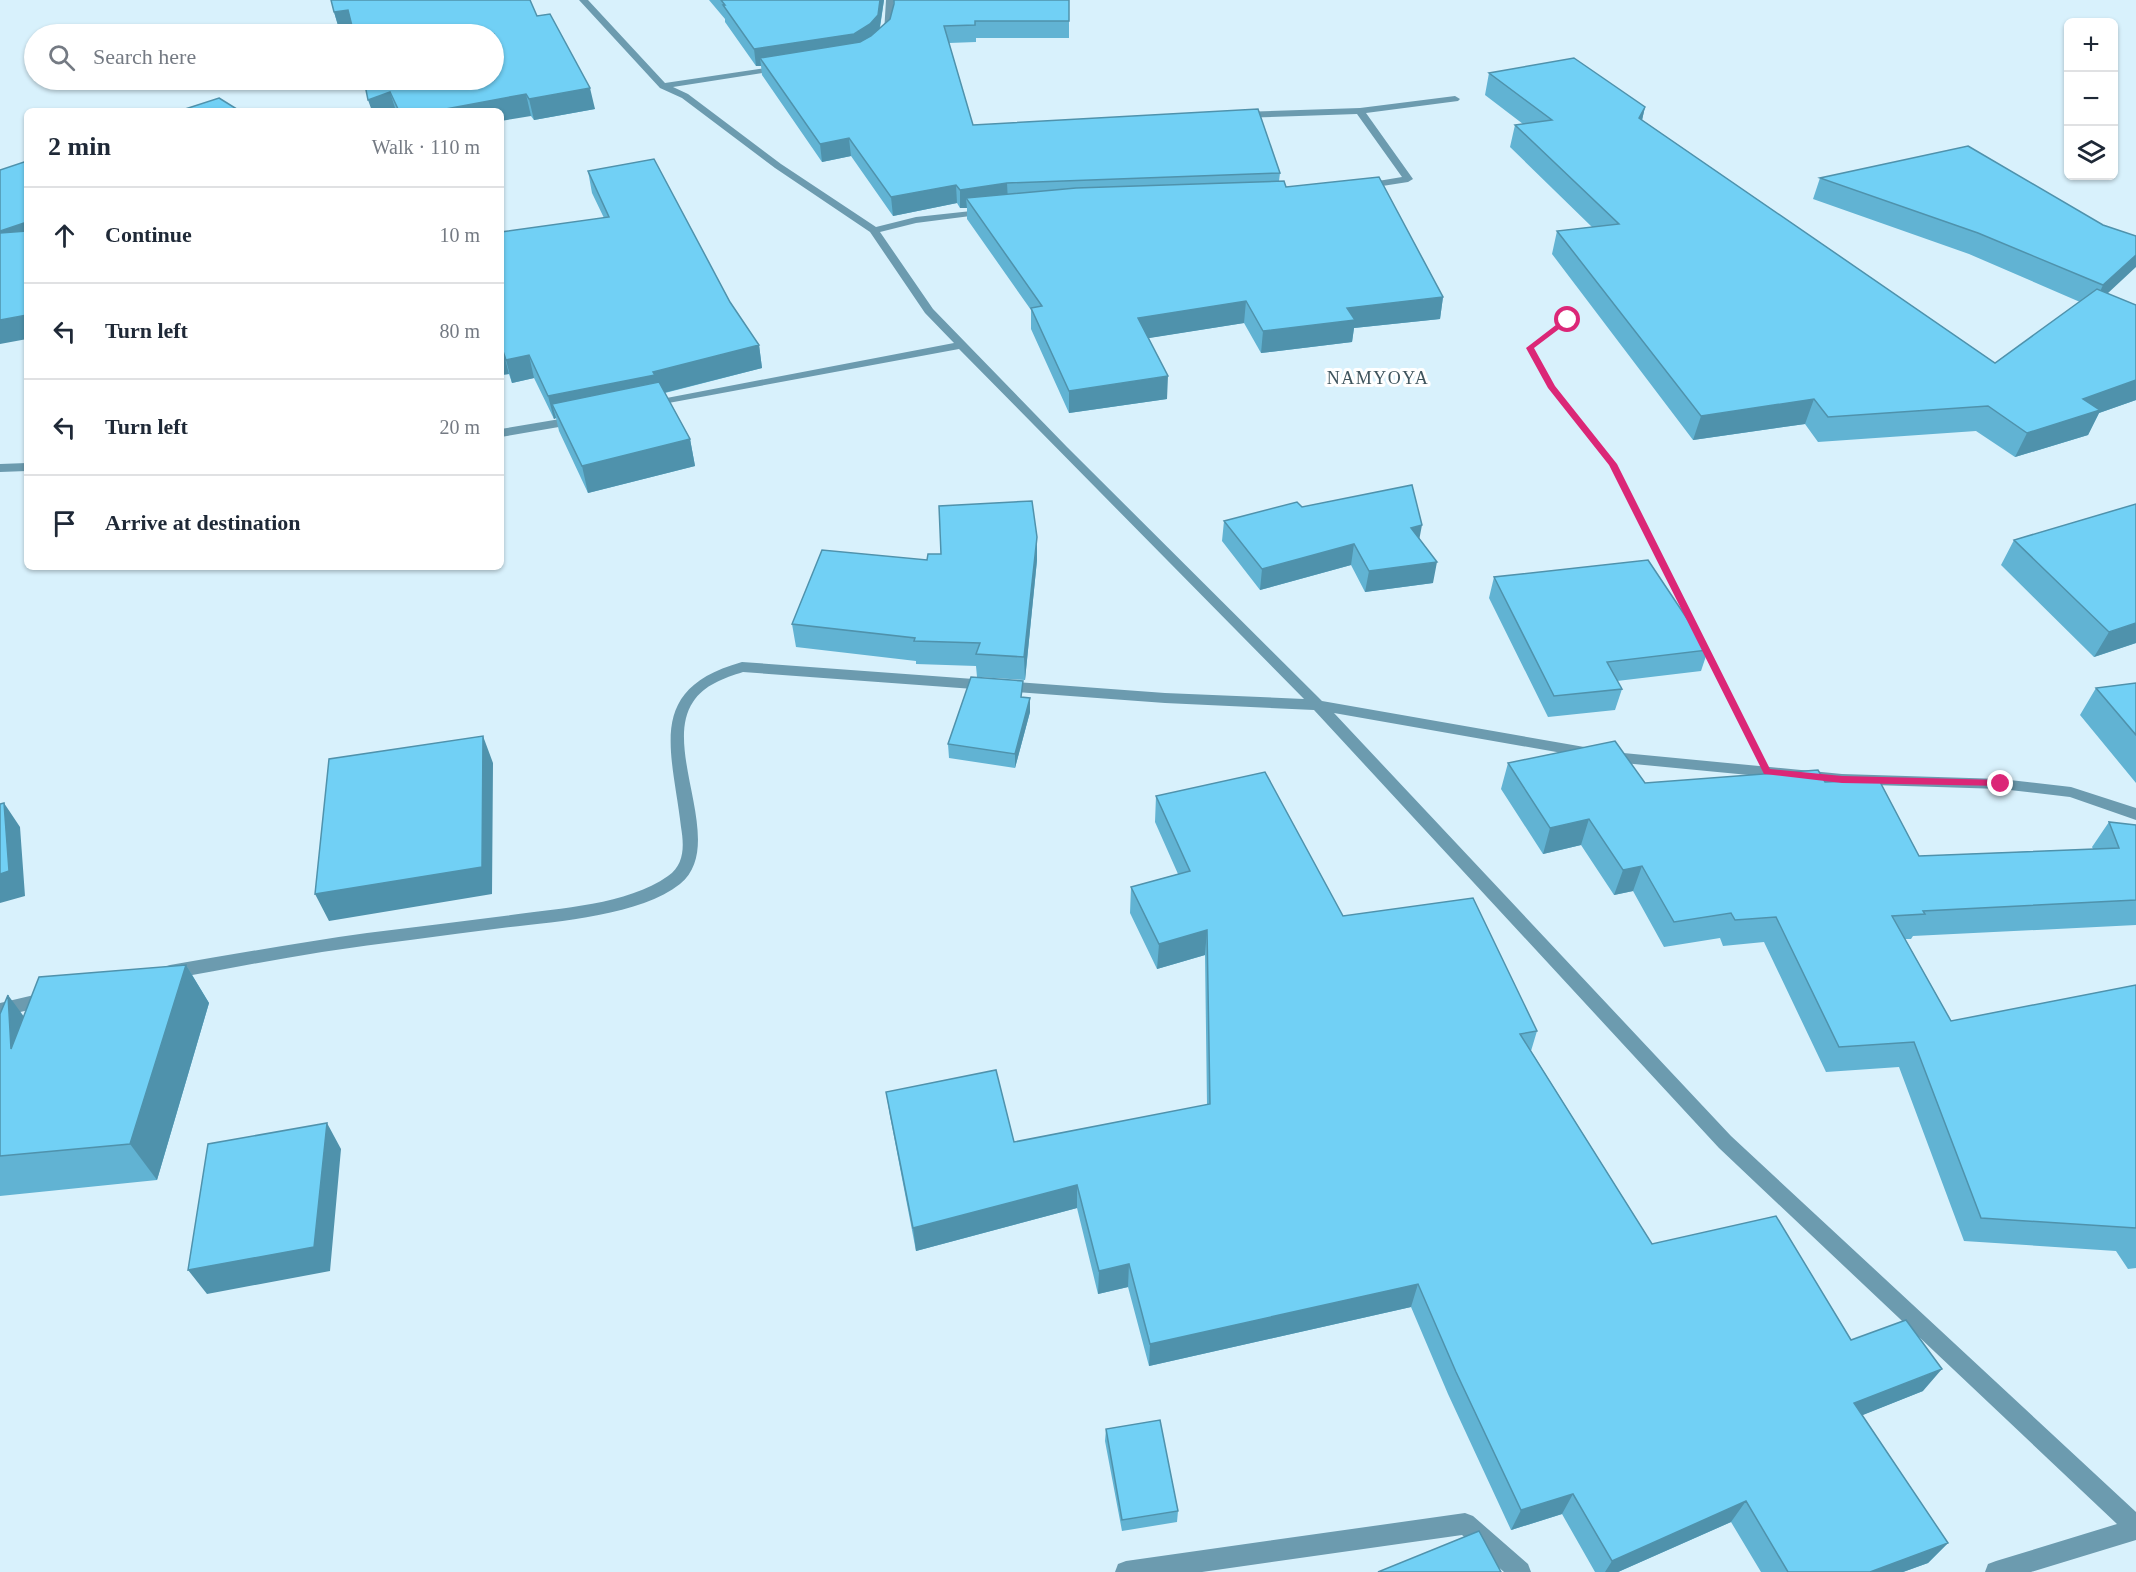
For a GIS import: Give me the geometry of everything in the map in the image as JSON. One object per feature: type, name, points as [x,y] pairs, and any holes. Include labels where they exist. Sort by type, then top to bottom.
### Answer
[{"type":"street","points":[[583,0],[663,86],[685,96],[778,166],[874,230],[929,311],[1318,705],[1725,1142],[2136,1528],[1996,1572]]},
{"type":"street","points":[[878,46],[888,34],[890,0]]},
{"type":"street","points":[[663,86],[789,66]]},
{"type":"street","points":[[1232,115],[1360,111],[1455,99]]},
{"type":"street","points":[[1355,187],[1408,179],[1360,111]]},
{"type":"street","points":[[874,230],[916,220],[997,209]]},
{"type":"street","points":[[642,407],[962,345]]},
{"type":"street","points":[[504,432],[596,417]]},
{"type":"street","points":[[0,468],[24,467]]},
{"type":"street","points":[[158,974],[320,946],[585,911],[648,895],[675,879],[688,864],[691,843],[677,734],[678,717],[691,693],[710,677],[742,668],[1165,698],[1318,705],[1613,757],[1842,779],[2001,784],[2071,792],[2136,814]]},
{"type":"street","points":[[0,1010],[68,994]]},
{"type":"street","points":[[1126,1572],[1465,1524],[1520,1572]]},
{"type":"path","points":[[1568,320],[1530,348],[1551,387],[1613,464],[1767,772]]},
{"type":"building","points":[[331,0],[530,0],[537,16],[550,14],[590,88],[529,99],[526,94],[451,108],[398,108],[390,92],[368,100],[366,90],[504,90],[504,24],[352,24],[348,10],[334,12]]},
{"type":"building","points":[[721,0],[880,0],[878,15],[870,24],[854,34],[754,49]]},
{"type":"building","points":[[894,0],[1069,0],[1069,21],[975,21],[975,25],[944,26],[973,125],[1258,109],[1280,173],[1007,183],[960,190],[956,185],[891,197],[849,138],[820,144],[760,58],[860,42],[871,36],[890,19]]},
{"type":"building","points":[[1574,58],[1645,107],[1639,118],[1995,363],[2097,289],[2136,305],[2136,380],[2083,399],[2100,410],[2027,433],[1988,406],[1828,417],[1814,399],[1701,416],[1557,231],[1619,224],[1515,125],[1552,120],[1489,73]]},
{"type":"building","points":[[219,98],[235,108],[188,108]]},
{"type":"building","points":[[1968,146],[2103,225],[2136,236],[2136,255],[2103,285],[1978,233],[1820,178]]},
{"type":"building","points":[[654,159],[730,302],[759,345],[653,372],[655,375],[548,396],[529,355],[506,360],[504,354],[504,232],[609,217],[588,171]]},
{"type":"building","points":[[24,162],[24,223],[0,231],[0,170]]},
{"type":"building","points":[[1379,177],[1443,297],[1347,308],[1355,320],[1263,331],[1246,301],[1138,318],[1168,376],[1069,391],[1031,308],[1042,306],[966,198],[1076,188],[1284,181],[1286,187]]},
{"type":"building","points":[[24,231],[24,316],[0,320],[0,233]]},
{"type":"building","points":[[659,382],[690,439],[582,466],[552,404]]},
{"type":"building","points":[[1412,485],[1422,525],[1411,528],[1437,562],[1369,571],[1354,544],[1262,569],[1224,521],[1297,502],[1302,507]]},
{"type":"building","points":[[1032,501],[1037,537],[1024,657],[976,654],[980,643],[914,641],[915,638],[792,624],[822,550],[927,560],[928,554],[941,554],[939,506]]},
{"type":"building","points":[[2136,504],[2136,623],[2109,632],[2014,540]]},
{"type":"building","points":[[1648,560],[1708,650],[1607,662],[1622,689],[1554,696],[1494,577]]},
{"type":"building","points":[[971,677],[1023,681],[1021,697],[1030,698],[1015,754],[948,744]]},
{"type":"building","points":[[2136,683],[2136,735],[2096,688]]},
{"type":"building","points":[[483,736],[482,867],[315,894],[329,759]]},
{"type":"building","points":[[1615,741],[1645,783],[1818,770],[1825,782],[1879,780],[1919,856],[2119,848],[2109,822],[2136,825],[2136,900],[1923,911],[1925,914],[1892,916],[1951,1021],[2136,985],[2136,1228],[1981,1218],[1914,1042],[1839,1047],[1776,917],[1735,920],[1731,913],[1674,922],[1642,866],[1623,870],[1589,819],[1550,828],[1508,763]]},
{"type":"building","points":[[1265,772],[1343,916],[1473,898],[1537,1031],[1520,1034],[1652,1244],[1776,1216],[1851,1340],[1906,1320],[1942,1369],[1854,1403],[1948,1543],[1870,1572],[1788,1572],[1746,1501],[1612,1561],[1573,1494],[1521,1510],[1456,1372],[1418,1284],[1150,1344],[1129,1264],[1099,1271],[1077,1185],[913,1228],[886,1092],[996,1070],[1014,1142],[1210,1104],[1207,930],[1159,944],[1131,887],[1190,871],[1156,796]]},
{"type":"building","points":[[4,803],[9,871],[0,874],[0,804]]},
{"type":"building","points":[[186,965],[130,1144],[0,1156],[0,1014],[8,995],[11,1049],[39,977]]},
{"type":"building","points":[[327,1123],[314,1247],[188,1270],[208,1144]]},
{"type":"building","points":[[1160,1420],[1178,1511],[1122,1520],[1106,1429]]},
{"type":"building","points":[[1479,1531],[1501,1572],[1378,1572]]},
{"type":"district","name":"NAMYOYA","points":[[1378,378]]},
{"type":"route","points":[[1568,320],[1530,348],[1551,387],[1613,464],[1767,772],[1842,779],[2001,784]]}]
